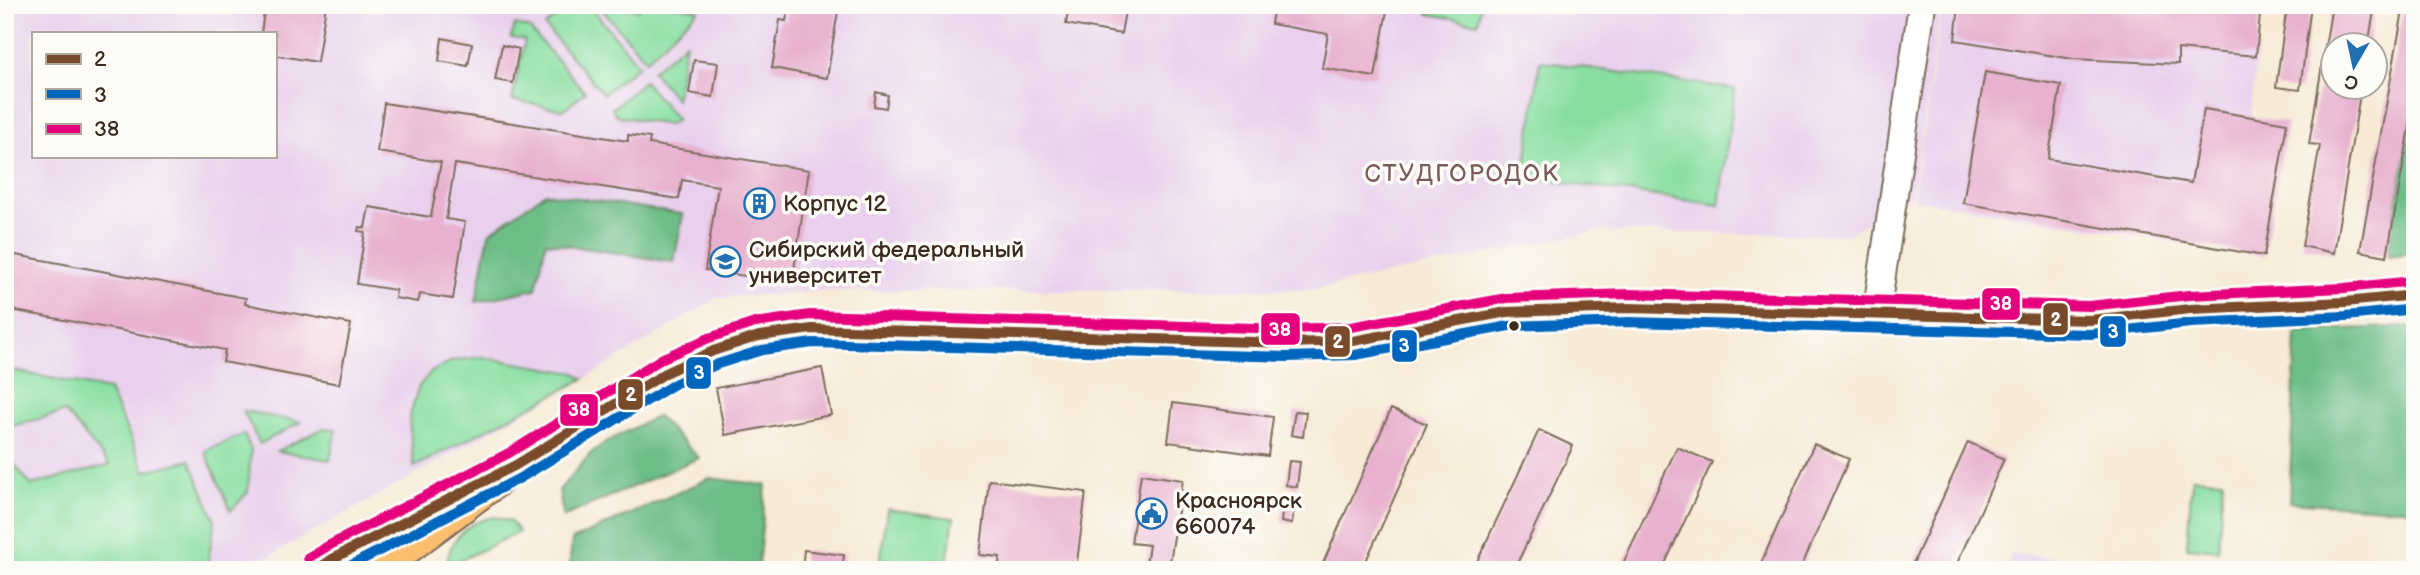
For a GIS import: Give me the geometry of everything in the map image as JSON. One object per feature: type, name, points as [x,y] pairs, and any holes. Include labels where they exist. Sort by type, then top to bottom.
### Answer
[{"type":"main road","points":[[316,570],[334,558],[516,465],[669,371],[759,336],[811,329],[1287,344],[1353,341],[1507,312],[1629,308],[2090,320],[2190,309],[2345,302],[2415,295]]},
{"type":"main road","points":[[376,570],[516,465]]},
{"type":"street","points":[[1876,315],[1922,5]]},
{"type":"shaded area","name":"Сибирский федеральный университет","points":[[5,5],[1941,5],[1912,194],[1847,235],[1598,231],[1315,289],[819,291],[717,298],[586,378],[245,570],[5,570]]},
{"type":"shaded area","points":[[1943,5],[2261,5],[2251,116],[2287,123],[2264,256],[1913,199]]},
{"type":"shaded area","points":[[2010,554],[2180,566],[2180,570],[2009,570]]},
{"type":"green space","points":[[570,5],[589,5],[639,65],[603,94],[545,26]]},
{"type":"green space","points":[[598,5],[639,10],[640,5],[665,5],[699,10],[646,60]]},
{"type":"green space","points":[[1430,5],[1481,5],[1478,23],[1428,14]]},
{"type":"green space","points":[[515,25],[529,28],[585,92],[563,110],[512,100],[525,40],[511,38]]},
{"type":"green space","points":[[686,42],[676,99],[652,71]]},
{"type":"green space","points":[[1540,61],[1735,89],[1719,205],[1524,177]]},
{"type":"green space","points":[[644,81],[677,120],[669,125],[618,116],[612,109]]},
{"type":"green space","points":[[2415,99],[2415,253],[2387,256]]},
{"type":"green space","points":[[545,193],[683,214],[674,262],[546,242],[536,289],[476,302],[489,233]]},
{"type":"green space","points":[[2415,326],[2415,510],[2289,502],[2296,331]]},
{"type":"green space","points":[[482,357],[575,373],[584,379],[414,467],[409,419],[419,386],[431,372],[452,361]]},
{"type":"green space","points":[[5,369],[109,390],[145,471],[190,460],[215,520],[207,567],[209,570],[5,570],[5,453],[31,485],[110,465],[65,412],[12,426],[5,417]]},
{"type":"green space","points":[[243,411],[301,422],[260,444]]},
{"type":"green space","points":[[657,416],[699,458],[563,517],[559,490],[591,453],[604,443]]},
{"type":"green space","points":[[324,428],[336,429],[330,460],[277,451]]},
{"type":"green space","points":[[244,434],[251,450],[248,492],[231,511],[205,451]]},
{"type":"green space","points":[[710,478],[766,485],[758,570],[569,570],[572,540]]},
{"type":"green space","points":[[2192,478],[2223,480],[2218,550],[2187,547]]},
{"type":"green space","points":[[887,509],[954,518],[946,570],[879,570]]},
{"type":"green space","points":[[495,517],[510,521],[519,532],[446,567],[451,548],[461,533],[476,523]]},
{"type":"building","points":[[265,5],[326,5],[317,62],[276,55],[276,32],[261,32]]},
{"type":"building","points":[[789,5],[839,5],[827,78],[772,68],[780,20],[786,21]]},
{"type":"building","points":[[1069,5],[1126,5],[1121,34],[1066,24]]},
{"type":"building","points":[[1274,5],[1388,5],[1375,77],[1322,68],[1328,34],[1271,24]]},
{"type":"building","points":[[1959,5],[2261,5],[2256,56],[2178,49],[2178,64],[2073,59],[1955,40]]},
{"type":"building","points":[[2287,5],[2311,5],[2300,90],[2276,87]]},
{"type":"building","points":[[2332,5],[2375,5],[2370,32],[2328,32]]},
{"type":"building","points":[[2404,5],[2415,5],[2415,99],[2387,256],[2360,251]]},
{"type":"building","points":[[442,38],[472,44],[468,66],[439,61]]},
{"type":"building","points":[[502,45],[519,49],[513,83],[495,80]]},
{"type":"building","points":[[694,60],[718,63],[713,97],[689,93]]},
{"type":"building","points":[[1985,72],[2061,85],[2048,159],[2191,183],[2204,109],[2287,123],[2264,256],[1963,203]]},
{"type":"building","points":[[2318,90],[2318,102],[2359,102],[2334,253],[2302,246],[2320,145],[2309,144]]},
{"type":"building","points":[[876,92],[888,95],[886,108],[874,106]]},
{"type":"building","name":"Корпус 12","points":[[384,103],[628,141],[628,135],[650,138],[649,144],[809,170],[792,283],[705,270],[718,186],[682,180],[679,199],[455,164],[446,219],[465,222],[453,299],[420,294],[418,302],[395,298],[396,290],[357,284],[365,232],[358,231],[359,227],[365,228],[369,207],[431,217],[441,162],[377,152]]},
{"type":"building","points":[[5,253],[246,298],[245,304],[351,324],[339,384],[223,362],[225,350],[5,309]]},
{"type":"building","points":[[822,368],[831,415],[725,435],[716,388]]},
{"type":"building","points":[[1173,403],[1273,417],[1268,456],[1168,442]]},
{"type":"building","points":[[1391,409],[1427,424],[1362,570],[1320,570]]},
{"type":"building","points":[[1295,411],[1306,412],[1303,437],[1291,435]]},
{"type":"building","points":[[1539,430],[1573,446],[1514,570],[1473,570]]},
{"type":"building","points":[[1968,442],[2004,459],[1954,570],[1910,570]]},
{"type":"building","points":[[1814,444],[1849,459],[1800,570],[1758,570]]},
{"type":"building","points":[[1677,447],[1712,462],[1662,570],[1620,570]]},
{"type":"building","points":[[1289,461],[1300,462],[1297,487],[1286,485]]},
{"type":"building","points":[[1141,474],[1183,480],[1170,562],[1189,565],[1188,570],[1145,570],[1149,545],[1131,543]]},
{"type":"building","points":[[989,480],[1086,492],[1076,570],[998,570],[1000,557],[980,555]]},
{"type":"building","points":[[1284,497],[1295,499],[1292,524],[1281,522]]},
{"type":"building","points":[[804,550],[844,555],[842,570],[802,570]]},
{"type":"transit line","name":"38","points":[[308,558],[509,453],[663,358],[709,338],[755,323],[810,315],[1287,329],[1351,327],[1507,298],[1629,294],[2089,306],[2189,295],[2344,288],[2414,281]]},
{"type":"transit line","name":"2","points":[[316,570],[334,558],[516,465],[669,371],[713,351],[759,336],[812,329],[1287,343],[1353,341],[1507,312],[1629,308],[2090,320],[2190,309],[2345,302],[2415,295]]},
{"type":"transit line","name":"3","points":[[342,570],[522,477],[676,383],[718,364],[762,350],[813,343],[1287,357],[1355,355],[1509,326],[1629,322],[2090,334],[2191,323],[2346,316],[2415,309]]},
{"type":"place","name":"Корпус 12","points":[[760,203]]},
{"type":"place","name":"Сибирский федеральный университет","points":[[726,262]]},
{"type":"place","name":"Красноярск 660074","points":[[1152,513]]},
{"type":"district","name":"СТУДГОРОДОК","points":[[1462,173]]}]
